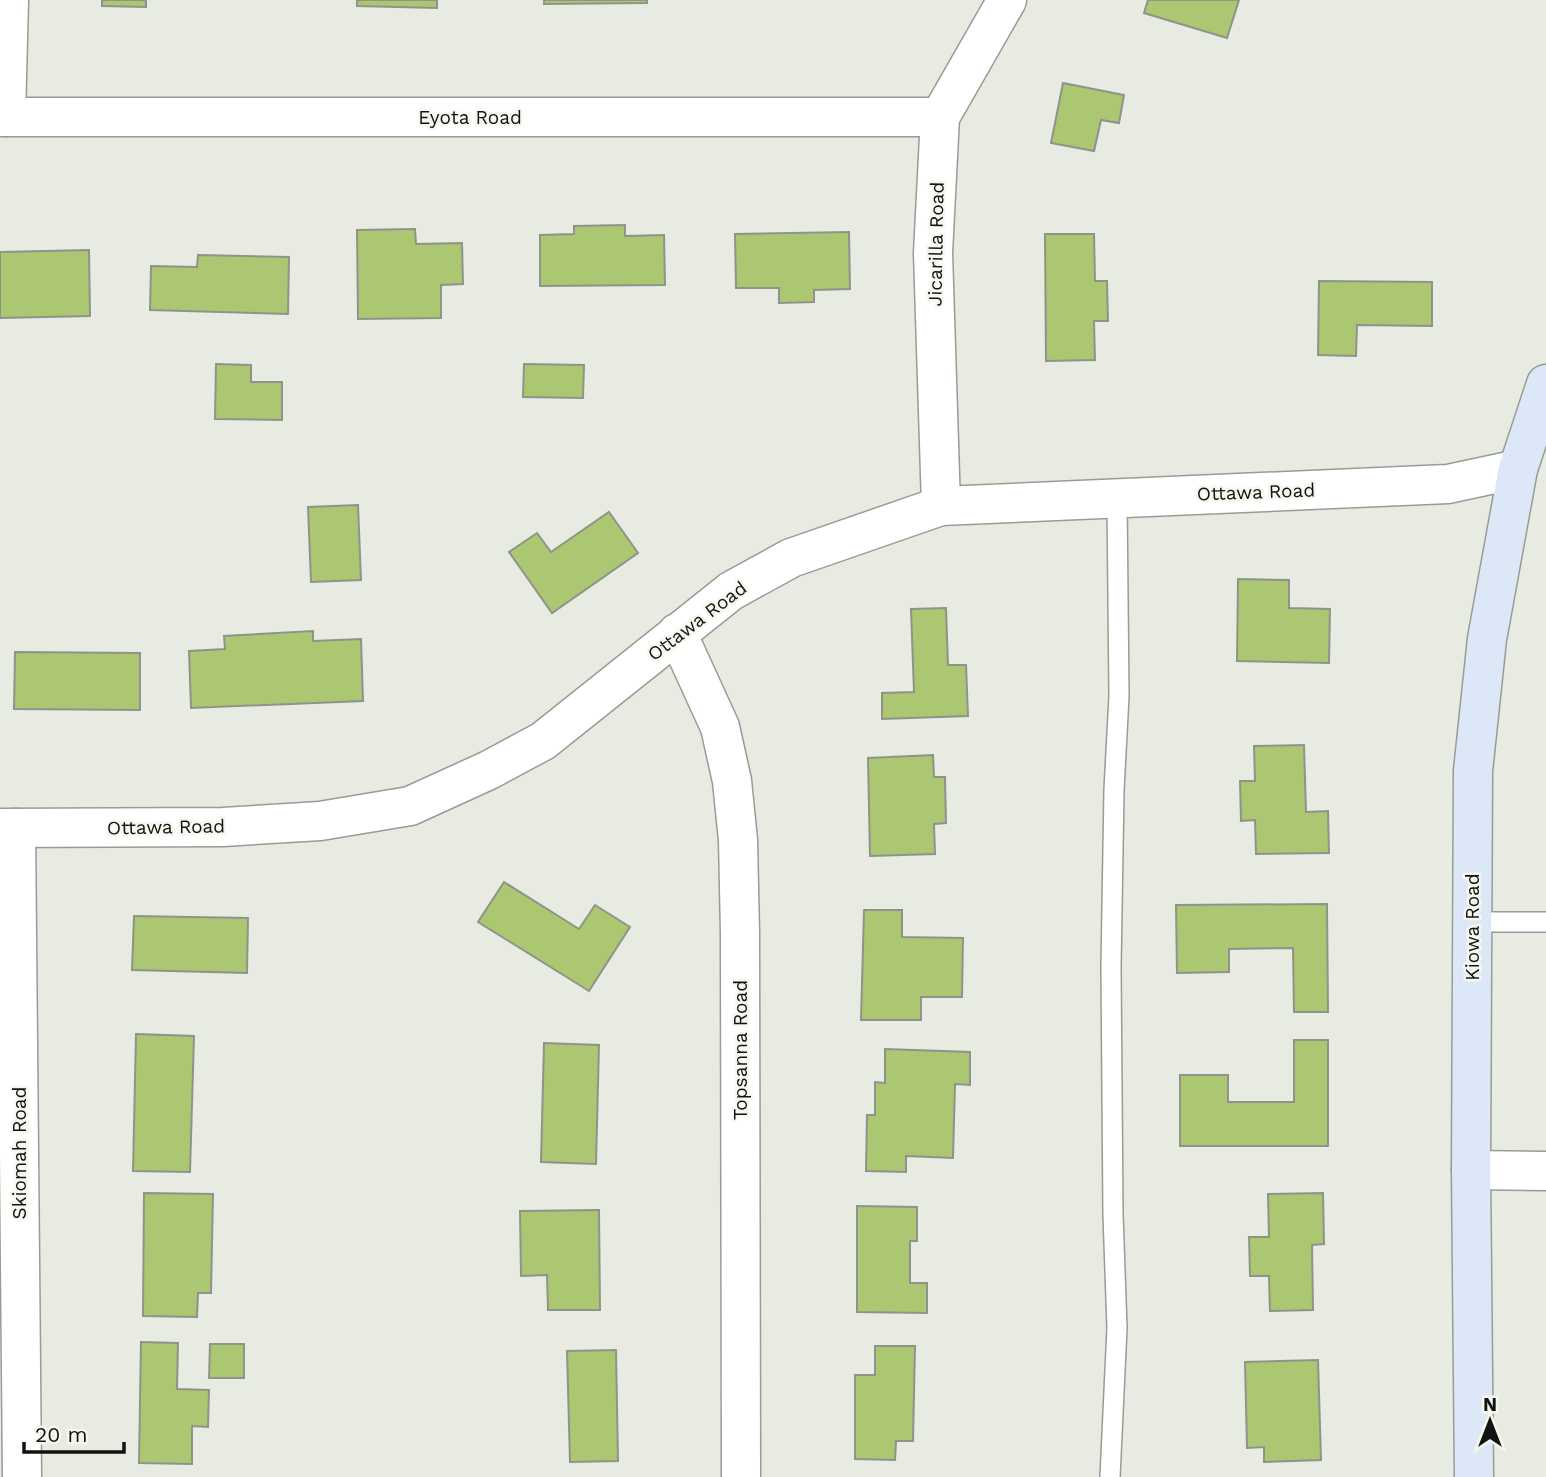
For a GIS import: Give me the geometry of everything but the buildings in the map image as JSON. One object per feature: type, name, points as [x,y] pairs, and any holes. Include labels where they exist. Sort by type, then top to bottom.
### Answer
[{"type":"street","points":[[3,117],[9,0]]},
{"type":"street","name":"Jicarilla Road","points":[[941,506],[933,253],[940,117],[1007,0]]},
{"type":"street","name":"Eyota Road","points":[[3,117],[940,117]]},
{"type":"street","name":"Kiowa Road","points":[[1474,1477],[1471,1170],[1473,771],[1488,639],[1532,466],[1546,384]]},
{"type":"street","name":"Ottawa Road","points":[[8,828],[223,827],[320,821],[410,806],[489,770],[543,741],[732,591],[791,558],[941,506],[1448,484],[1532,466]]},
{"type":"street","name":"Topsanna Road","points":[[677,633],[720,727],[732,781],[738,840],[741,1477]]},
{"type":"street","name":"Skiomah Road","points":[[8,828],[22,1477]]},
{"type":"street","points":[[1471,1170],[1546,1171]]},
{"type":"lane","points":[[1110,1477],[1117,1328],[1111,967],[1114,790],[1119,696],[1117,498]]},
{"type":"lane","points":[[1472,922],[1546,922]]}]
